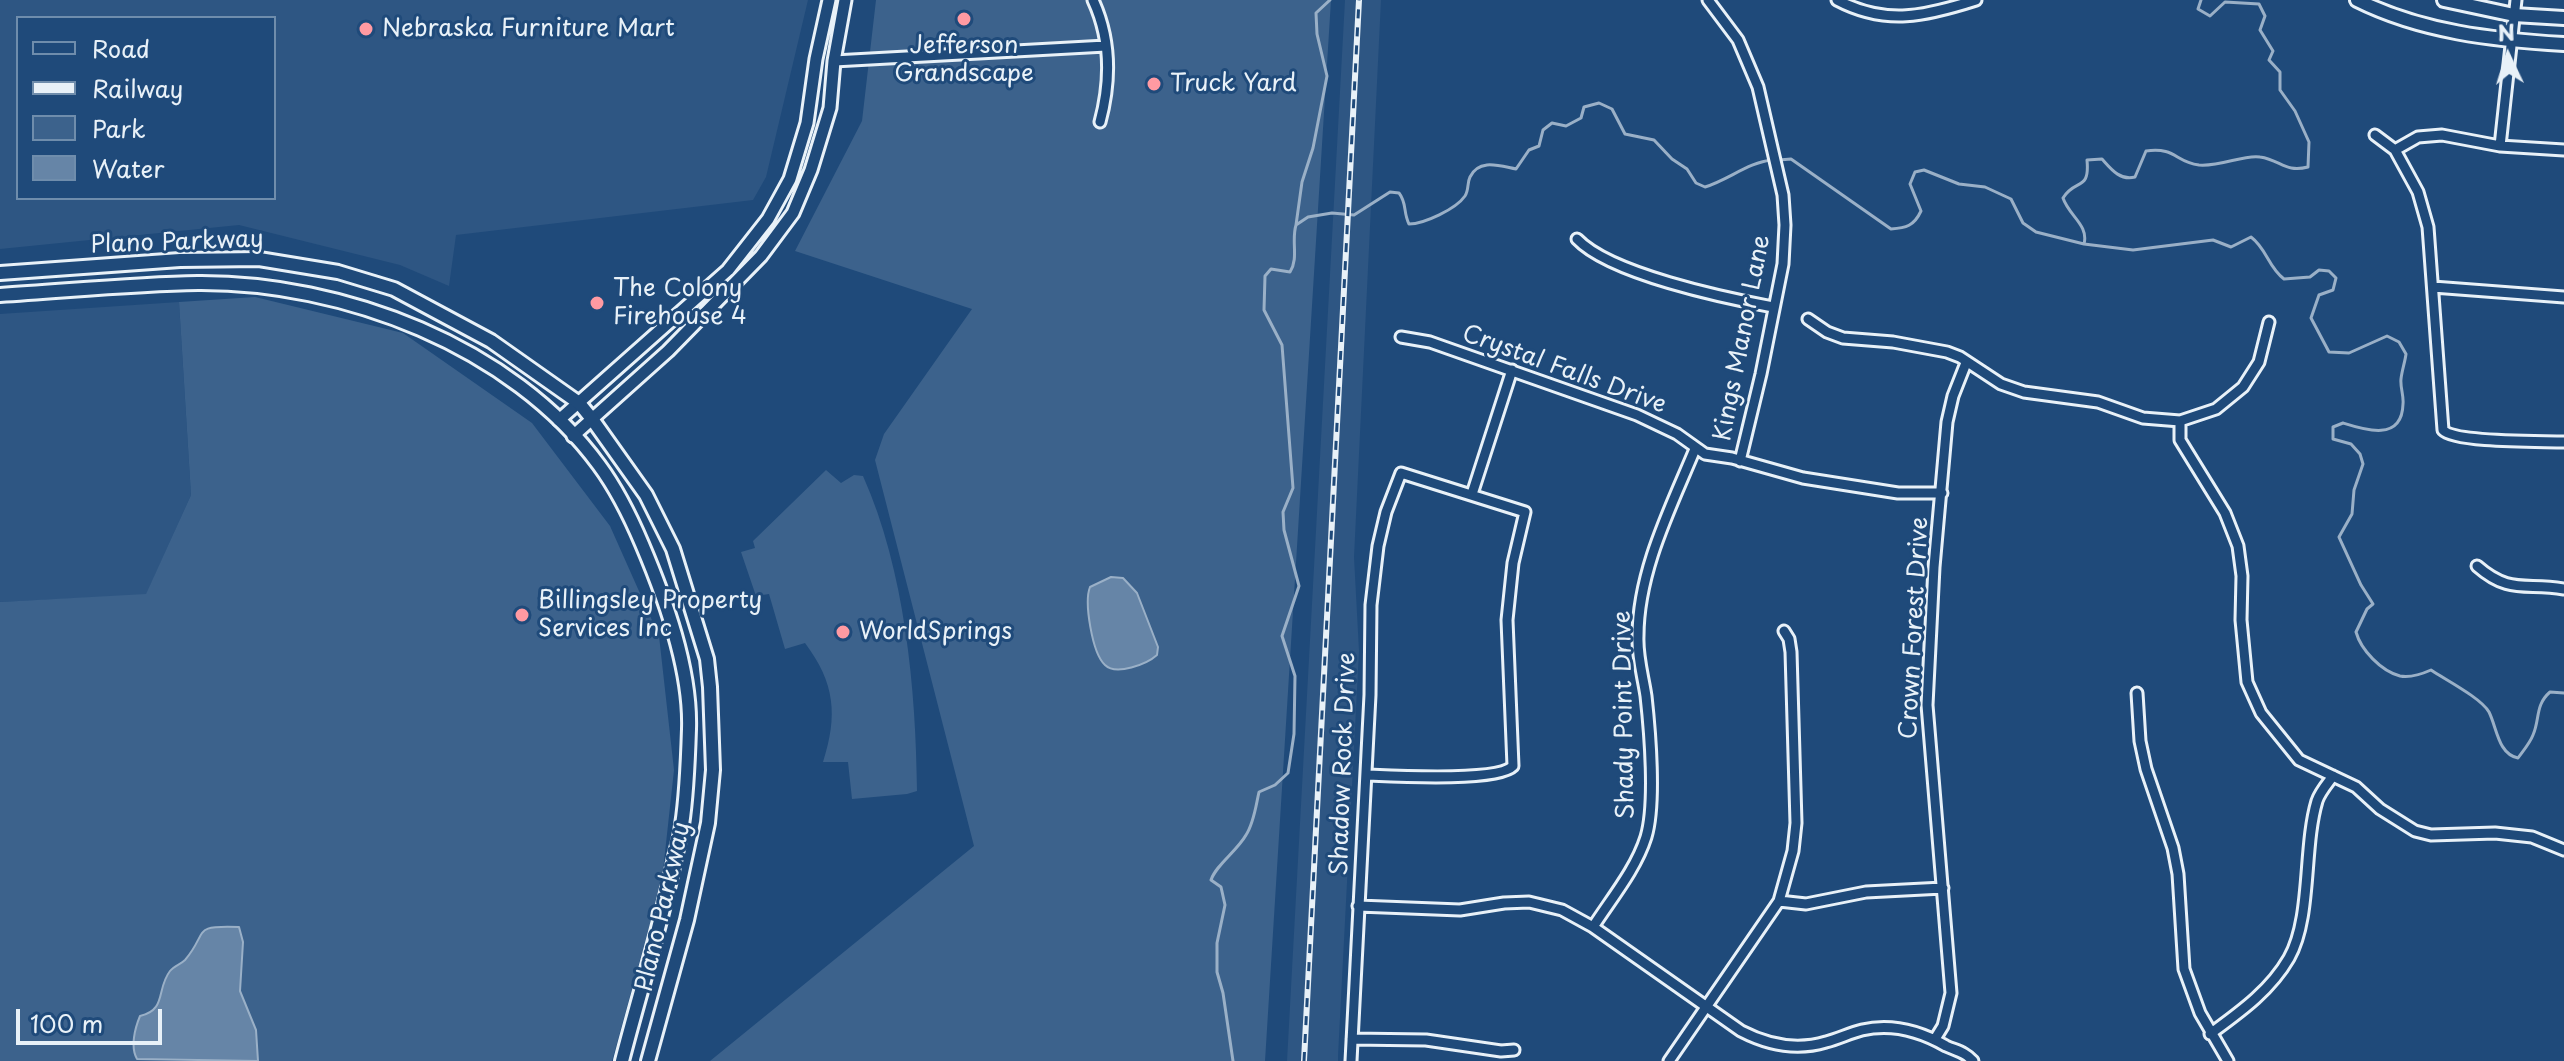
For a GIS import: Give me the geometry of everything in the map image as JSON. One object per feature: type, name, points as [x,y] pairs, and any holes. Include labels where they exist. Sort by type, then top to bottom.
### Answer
[{"type":"main road","points":[[2357,0],[2463,35],[2564,44]]},
{"type":"main road","points":[[2444,0],[2514,15],[2564,18]]},
{"type":"main road","name":"Plano Parkway","points":[[0,273],[180,260],[259,259],[338,272],[394,289],[491,341],[579,403],[646,495],[673,549],[707,659],[710,687],[713,770],[708,823],[697,877],[648,1061]]},
{"type":"main road","name":"Plano Parkway","points":[[0,295],[200,283],[292,291],[382,313],[440,337],[528,393],[559,420],[600,466],[658,577],[681,662],[690,726],[682,826],[666,899],[622,1061]]},
{"type":"street","points":[[559,420],[728,270],[768,219],[790,179],[807,123],[816,59],[829,0]]},
{"type":"street","points":[[573,436],[668,351],[761,256],[793,213],[811,170],[830,108],[834,61],[845,0]]},
{"type":"street","points":[[1093,0],[1106,46],[1107,96],[1100,122]]},
{"type":"street","name":"Kings Manor Lane","points":[[1708,0],[1738,40],[1764,106],[1783,195],[1783,264],[1740,461]]},
{"type":"street","points":[[1837,0],[1862,11],[1903,17],[1927,15],[1969,1]]},
{"type":"street","points":[[2500,146],[2516,0]]},
{"type":"street","points":[[834,61],[1106,46]]},
{"type":"street","points":[[2375,135],[2395,150],[2418,192],[2428,227],[2443,430],[2447,434],[2469,438],[2564,442]]},
{"type":"street","points":[[2395,150],[2412,139],[2442,135],[2500,146],[2564,150]]},
{"type":"street","points":[[1577,239],[1588,250],[1705,294],[1773,307]]},
{"type":"street","points":[[2433,287],[2564,297]]},
{"type":"street","points":[[1808,319],[1843,338],[1947,352],[2001,384],[2024,392],[2098,402],[2143,418],[2180,421],[2216,409],[2243,387],[2259,362],[2269,322]]},
{"type":"street","name":"Crystal Falls Drive","points":[[1401,337],[1426,340],[1663,426],[1705,454],[1803,478],[1898,493],[1942,493]]},
{"type":"street","name":"Crown Forest Drive","points":[[1935,1039],[1943,1026],[1951,993],[1927,705],[1934,567],[1947,422],[1966,363]]},
{"type":"street","points":[[1366,775],[1440,777],[1510,771],[1513,766],[1506,653],[1508,601],[1525,512],[1472,494],[1512,370]]},
{"type":"street","points":[[2180,421],[2180,440],[2225,513],[2238,546],[2247,682],[2261,713],[2299,760],[2356,787],[2392,819],[2415,831],[2431,835],[2495,833],[2532,837],[2564,850]]},
{"type":"street","name":"Shady Point Drive","points":[[1593,927],[1638,855],[1649,823],[1650,781],[1639,618],[1643,589],[1695,449]]},
{"type":"street","name":"Shadow Rock Drive","points":[[1351,1061],[1366,775],[1370,629],[1374,571],[1386,512],[1401,473],[1472,494]]},
{"type":"street","points":[[2477,566],[2505,585],[2564,589]]},
{"type":"street","points":[[1669,1061],[1779,901],[1793,851],[1796,823],[1791,652],[1784,631]]},
{"type":"street","points":[[2137,693],[2140,741],[2146,769],[2173,848],[2178,874],[2184,969],[2189,988],[2210,1034],[2228,1061]]},
{"type":"street","points":[[2210,1034],[2258,999],[2290,957],[2303,911],[2308,854],[2318,799],[2333,776]]},
{"type":"street","points":[[1779,901],[1806,904],[1866,892],[1943,888]]},
{"type":"street","points":[[1358,906],[1460,910],[1529,902],[1562,910],[1593,927],[1741,1031],[1782,1046],[1813,1045],[1864,1030],[1906,1029],[1965,1053],[1973,1061]]},
{"type":"street","points":[[1352,1039],[1426,1040],[1501,1051],[1514,1050]]},
{"type":"shaded area","points":[[0,0],[808,0],[766,177],[753,200],[456,235],[449,286],[400,265],[239,225],[0,249]]},
{"type":"shaded area","points":[[1345,0],[1381,0],[1354,557],[1359,651],[1338,1061],[1287,1061]]},
{"type":"shaded area","points":[[179,302],[191,495],[146,595],[0,602],[0,314]]},
{"type":"green space","points":[[876,0],[1331,0],[1265,1061],[710,1061],[974,846],[875,460],[884,434],[972,309],[795,251],[862,121]]},
{"type":"green space","points":[[255,297],[403,333],[532,423],[610,526],[659,636],[674,770],[662,880],[612,1061],[0,1061],[0,602],[146,594],[191,495],[179,302]]},
{"type":"green space","name":"WorldSprings","points":[[826,470],[841,483],[854,475],[863,476],[889,551],[911,671],[917,791],[907,794],[852,799],[848,762],[823,762],[832,714],[823,672],[805,643],[785,649],[769,594],[756,596],[741,552],[755,548],[753,541]]},
{"type":"water","points":[[1111,577],[1123,578],[1137,593],[1158,647],[1157,655],[1124,669],[1110,668],[1100,659],[1089,615],[1090,587]]},
{"type":"water","points":[[239,927],[243,942],[240,991],[256,1030],[258,1061],[137,1059],[134,1043],[138,1021],[140,1016],[158,1004],[170,971],[185,960],[207,929]]},
{"type":"waterway","points":[[1296,225],[1302,182],[1313,148],[1327,76],[1317,34],[1316,13],[1330,0]]},
{"type":"waterway","points":[[2084,244],[2084,231],[2063,198],[2084,181],[2087,160],[2102,159],[2116,173],[2130,178],[2135,177],[2146,151],[2156,150],[2199,165],[2254,157],[2288,167],[2308,167],[2309,142],[2295,111],[2280,90],[2280,72],[2269,60],[2273,51],[2260,30],[2265,16],[2259,4],[2225,2],[2210,16],[2198,9],[2201,0]]},
{"type":"waterway","points":[[1233,1061],[1217,972],[1217,943],[1225,905],[1221,887],[1211,880],[1249,830],[1259,792],[1275,785],[1288,773],[1294,734],[1295,676],[1282,636],[1299,586],[1284,530],[1283,512],[1293,488],[1282,345],[1264,310],[1265,276],[1271,269],[1290,272],[1294,261],[1296,225],[1308,217],[1332,213],[1354,215],[1390,192],[1399,193],[1409,224],[1431,219],[1461,201],[1470,177],[1479,167],[1497,165],[1516,169],[1529,150],[1539,146],[1543,130],[1552,123],[1566,126],[1581,118],[1584,107],[1599,103],[1612,109],[1625,134],[1654,140],[1687,169],[1696,183],[1705,187],[1755,164],[1772,160]]},
{"type":"waterway","points":[[1779,160],[1791,159],[1891,229],[1909,225],[1921,211],[1910,184],[1915,172],[1924,170],[1959,184],[1985,187],[2011,199],[2023,223],[2036,232],[2084,244],[2133,250],[2213,240],[2231,247],[2251,237],[2284,279],[2310,277],[2319,270],[2329,271],[2336,278],[2333,290],[2319,295],[2311,318],[2329,352],[2349,353],[2387,336],[2399,342],[2406,354],[2401,379],[2403,404],[2396,424],[2381,430],[2343,423],[2333,427],[2333,439],[2351,444],[2360,454],[2363,464],[2354,490],[2352,514],[2339,537],[2373,604],[2367,609],[2356,632],[2362,646],[2379,665],[2393,673],[2408,676],[2431,670],[2471,695],[2489,712],[2502,746],[2511,756],[2518,758],[2532,738],[2545,697],[2550,692],[2564,693]]},
{"type":"railway","points":[[1304,1061],[1359,0]]},
{"type":"place","name":"Jefferson Grandscape","points":[[964,19]]},
{"type":"place","name":"Nebraska Furniture Mart","points":[[366,29]]},
{"type":"place","name":"Truck Yard","points":[[1154,84]]},
{"type":"place","name":"The Colony Firehouse 4","points":[[597,303]]},
{"type":"place","name":"Billingsley Property Services Inc","points":[[522,615]]},
{"type":"place","name":"WorldSprings","points":[[843,632]]}]
